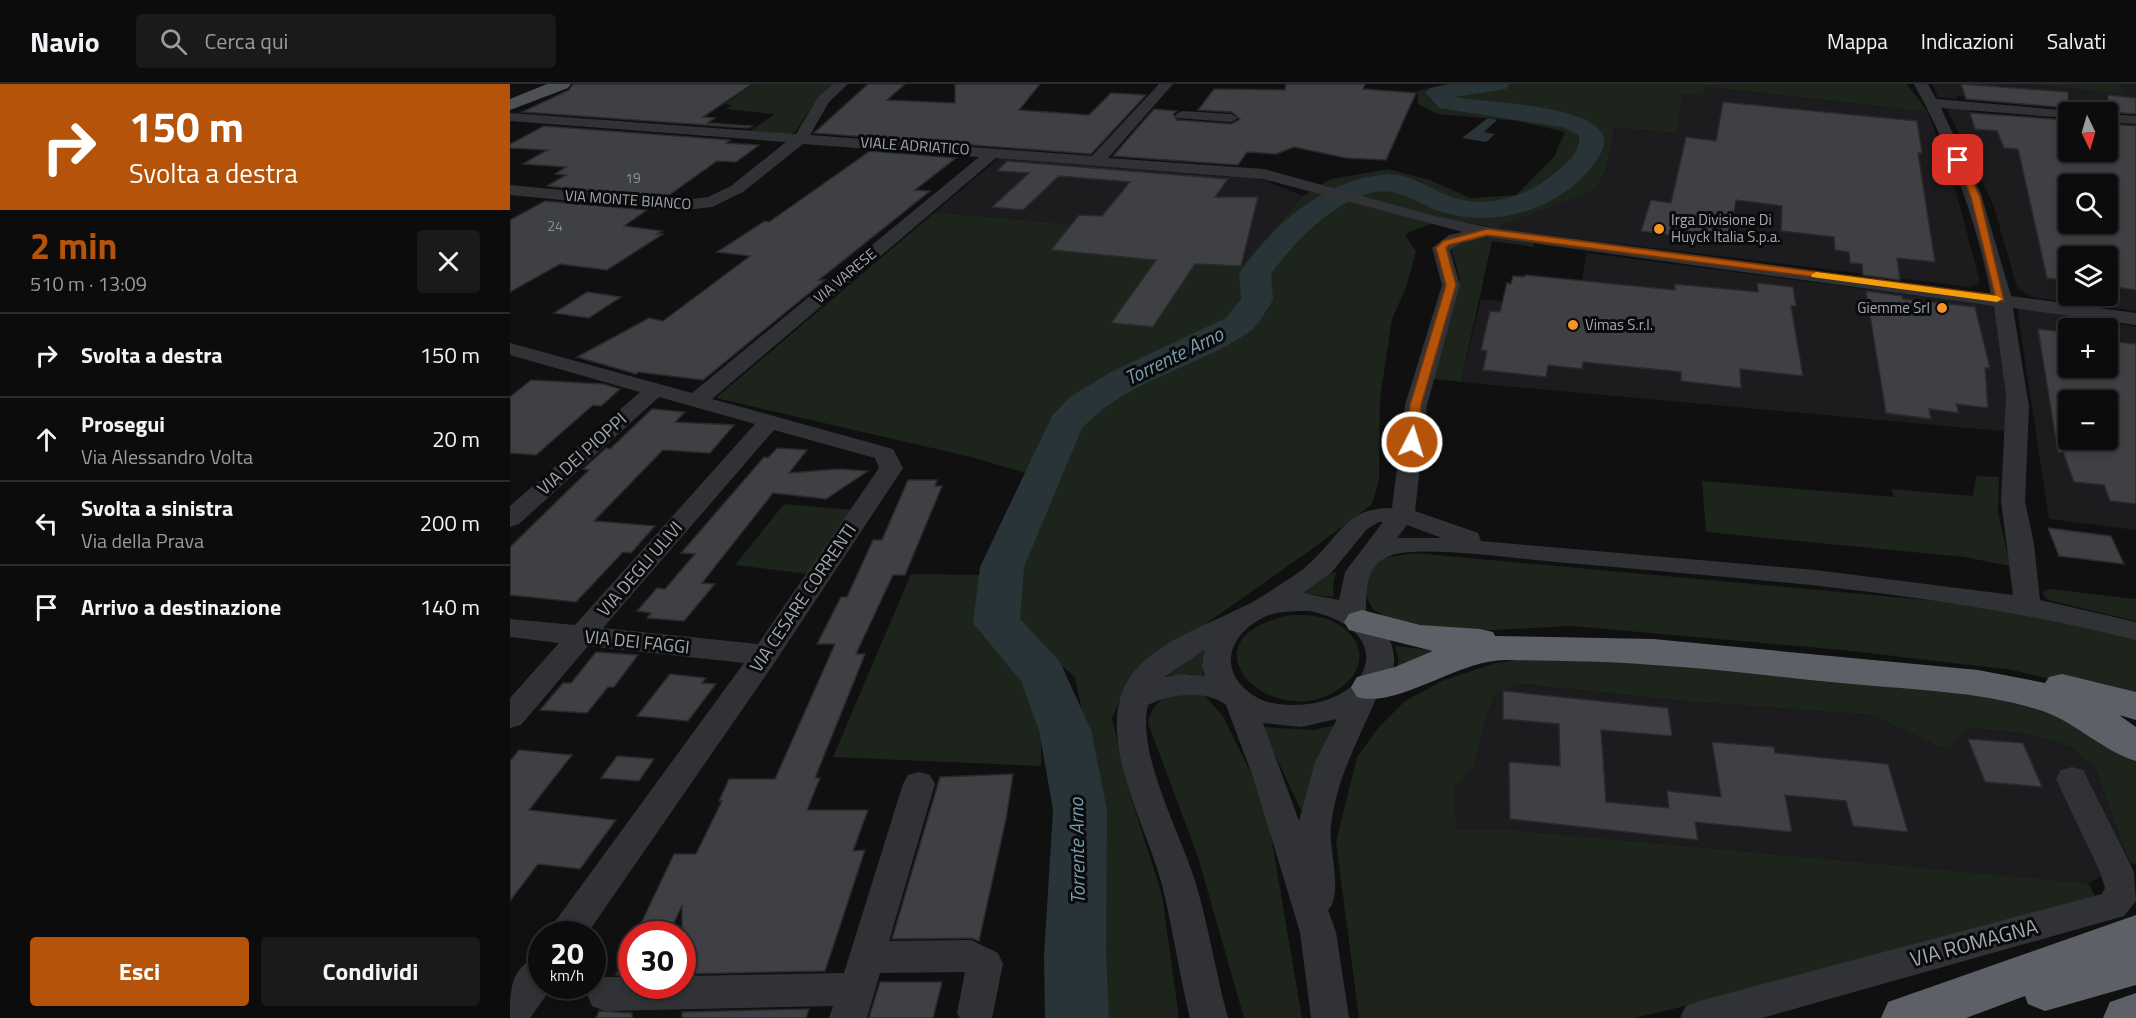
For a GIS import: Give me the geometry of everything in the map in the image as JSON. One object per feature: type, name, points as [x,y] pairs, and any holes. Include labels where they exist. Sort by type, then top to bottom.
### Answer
[{"type":"highway","points":[[1357,618],[1406,636],[1450,642],[1575,637],[1649,640],[1974,670],[2062,687],[2136,706]]},
{"type":"highway","points":[[1366,691],[1461,654],[1504,646],[1653,652],[1978,683],[2046,697],[2095,719],[2136,746]]},
{"type":"highway","points":[[1905,1018],[2136,936]]},
{"type":"highway","points":[[1939,1018],[2136,964]]},
{"type":"highway","points":[[2127,1018],[2136,1015]]},
{"type":"main road","points":[[510,105],[562,84]]},
{"type":"street","name":"VIA MONTE BIANCO","points":[[510,190],[694,206],[712,202],[737,189],[801,138],[823,100],[841,84]]},
{"type":"street","points":[[1097,160],[1166,84]]},
{"type":"street","points":[[1921,84],[1933,103],[1975,197],[2001,299],[2018,396],[2017,452],[2012,496],[2025,570],[2028,607]]},
{"type":"street","points":[[1933,103],[2058,113]]},
{"type":"street","points":[[1182,115],[1231,118]]},
{"type":"street","name":"VIALE ADRIATICO","points":[[510,117],[1264,174],[1433,221],[1487,232],[2001,299],[2136,319]]},
{"type":"street","points":[[2118,119],[2136,120]]},
{"type":"street","name":"VIA VARESE","points":[[696,401],[994,152]]},
{"type":"street","points":[[1357,618],[1352,592],[1362,563],[1402,515],[1407,494],[1416,405],[1451,285],[1441,248],[1455,239],[1487,232]]},
{"type":"street","name":"VIA CESARE CORRENTI","points":[[510,349],[885,454],[891,468],[765,654],[576,921]]},
{"type":"street","name":"VIA DEI PIOPPI","points":[[510,519],[655,390]]},
{"type":"street","name":"VIA DEGLI ULIVI","points":[[510,717],[770,421]]},
{"type":"street","points":[[1318,932],[1269,777],[1234,696],[1220,677],[1216,661],[1218,645],[1227,630],[1329,561],[1354,528],[1365,519],[1387,514],[1402,515],[1452,534],[1521,552]]},
{"type":"street","points":[[1374,551],[1413,544],[1929,590],[2085,617],[2136,631]]},
{"type":"street","points":[[1209,1018],[1178,882],[1132,736],[1134,699],[1143,680],[1164,662],[1253,613],[1287,603],[1310,602],[1332,606],[1357,618],[1376,640],[1381,660],[1378,674],[1366,691],[1330,762],[1314,827],[1318,932],[1330,1018]]},
{"type":"street","name":"VIA DEI FAGGI","points":[[510,628],[765,654]]},
{"type":"street","points":[[1134,699],[1152,690],[1180,683],[1234,696],[1261,711],[1287,716],[1315,716],[1341,708],[1366,691]]},
{"type":"street","name":"VIA ROMAGNA","points":[[1699,1018],[2112,906],[2120,900],[2122,888],[2117,872],[2072,779]]},
{"type":"street","points":[[857,988],[919,784]]},
{"type":"street","points":[[606,994],[857,988],[971,957],[985,964],[976,1013]]},
{"type":"street","points":[[510,1015],[528,990]]},
{"type":"shaded area","points":[[754,84],[833,84],[818,98],[795,132],[790,134],[750,131],[775,114],[726,109],[732,105],[725,104]]},
{"type":"shaded area","points":[[1446,84],[1907,84],[1928,112],[1706,87],[1702,96],[1683,94],[1676,133],[1614,128],[1605,172],[1590,192],[1501,225],[1499,229],[1473,223],[1440,222],[1405,235],[1416,251],[1406,288],[1392,319],[1380,398],[1379,480],[1372,504],[1315,547],[1131,676],[1112,718],[1129,791],[1162,895],[1179,1018],[1104,1018],[1089,745],[1075,677],[1026,636],[1017,608],[1017,559],[1077,422],[1058,421],[1033,475],[971,457],[716,398],[935,212],[1071,224],[1051,250],[1241,266],[1303,196],[1331,179],[1388,169],[1430,180],[1470,198],[1516,195],[1554,157],[1565,132],[1518,121],[1437,114],[1418,104],[1417,91]]},
{"type":"shaded area","points":[[1932,84],[2027,84],[2126,93],[2121,84],[2136,84],[2136,112],[2118,110],[2118,102],[2058,102],[2058,105],[1957,96],[1957,99],[1938,97]]},
{"type":"shaded area","points":[[2027,84],[2121,84],[2127,94]]},
{"type":"shaded area","points":[[1705,87],[1928,112],[1955,188],[1980,282],[1971,287],[1499,229],[1501,225],[1593,190],[1603,177],[1613,128],[1675,133],[1683,94],[1702,96]]},
{"type":"shaded area","points":[[1969,108],[1970,112],[2058,119],[2058,162],[2118,162],[2118,124],[2136,126],[2136,311],[2098,306],[2118,306],[2118,246],[2058,246],[2058,301],[2031,297],[2017,287],[1993,204],[1947,109]]},
{"type":"shaded area","points":[[1488,118],[1497,120],[1484,132],[1495,134],[1486,142],[1462,138]]},
{"type":"shaded area","points":[[1000,157],[1258,178],[1303,196],[1241,266],[1051,250],[1071,224],[935,212]]},
{"type":"shaded area","points":[[1494,237],[1532,242],[1535,247],[1492,241],[1461,382],[1433,379],[1460,280],[1451,247],[1457,242]]},
{"type":"shaded area","points":[[1587,253],[1995,306],[2012,432],[1461,382],[1481,299],[1576,310]]},
{"type":"shaded area","points":[[2017,307],[2082,318],[2058,318],[2058,378],[2118,378],[2118,324],[2136,327],[2136,530],[2049,519]]},
{"type":"shaded area","points":[[1976,476],[1999,477],[1998,512],[2010,566],[1964,557],[1706,532],[1702,481],[1894,497],[1891,489],[1973,496]]},
{"type":"shaded area","points":[[784,504],[854,510],[808,574],[735,565]]},
{"type":"shaded area","points":[[1415,553],[1961,603],[2059,620],[2136,639],[2136,699],[2012,670],[1843,650],[1571,626],[1435,633],[1398,625],[1373,609],[1363,591],[1370,568],[1384,558]]},
{"type":"shaded area","points":[[1334,572],[1336,573],[1333,584],[1334,597],[1299,593]]},
{"type":"shaded area","points":[[911,574],[980,575],[981,633],[1033,682],[1041,711],[1041,766],[833,757]]},
{"type":"shaded area","points":[[2050,589],[2136,599],[2136,621],[2048,600],[2042,593]]},
{"type":"shaded area","points":[[1291,615],[1317,616],[1332,621],[1351,635],[1357,644],[1359,662],[1356,671],[1340,688],[1314,700],[1288,701],[1265,693],[1247,679],[1238,662],[1240,643],[1257,627]]},
{"type":"shaded area","points":[[1395,646],[1459,653],[1392,683],[1399,661]]},
{"type":"shaded area","points":[[1204,647],[1202,664],[1204,677],[1191,674],[1161,676]]},
{"type":"shaded area","points":[[1538,657],[1598,657],[1980,691],[2036,703],[2136,760],[2136,865],[2130,863],[2095,768],[2071,747],[2029,734],[1967,728],[1949,751],[1871,715],[1693,702],[1518,684],[1496,694],[1486,716],[1474,767],[1454,788],[1457,830],[1513,830],[2088,883],[2095,896],[1793,980],[1635,1018],[1359,1018],[1336,842],[1357,757],[1378,728],[1405,701],[1444,680],[1496,663]]},
{"type":"shaded area","points":[[1517,684],[1693,702],[1871,715],[1949,751],[1967,728],[2029,734],[2071,747],[2095,768],[2130,863],[2088,883],[1513,830],[1457,831],[1454,788],[1474,766],[1486,716],[1496,694]]},
{"type":"shaded area","points":[[1183,692],[1203,694],[1222,715],[1265,801],[1302,1018],[1244,1018],[1198,857],[1148,723],[1159,702]]},
{"type":"shaded area","points":[[1345,723],[1307,809],[1301,810],[1262,727],[1313,730]]},
{"type":"building","points":[[573,84],[752,84],[703,117],[715,118],[707,123],[752,126],[748,128],[522,112],[569,90]]},
{"type":"building","points":[[868,84],[905,84],[887,100],[955,103],[955,84],[1040,84],[1019,110],[1089,115],[1111,93],[1146,95],[1091,154],[814,133]]},
{"type":"building","points":[[1286,84],[1365,84],[1363,89],[1416,93],[1386,160],[1346,158],[1294,147],[1276,154],[1247,152],[1238,165],[1113,156],[1154,109],[1177,111],[1173,114],[1177,120],[1231,124],[1240,119],[1232,112],[1198,110],[1214,89],[1285,90]]},
{"type":"building","points":[[1961,84],[2068,92],[2068,102],[2058,102],[2058,107],[1966,99]]},
{"type":"building","points":[[2108,95],[2136,98],[2136,114],[2118,113],[2118,102],[2108,102]]},
{"type":"building","points":[[1723,102],[1917,121],[1922,153],[1918,153],[1935,262],[1897,258],[1900,280],[1863,275],[1862,264],[1850,263],[1849,252],[1835,250],[1834,237],[1781,231],[1782,206],[1736,200],[1729,243],[1641,231],[1651,200],[1671,203],[1686,137],[1716,141]]},
{"type":"building","points":[[1970,113],[2058,119],[2058,162],[2118,162],[2118,125],[2136,126],[2136,290],[2118,287],[2118,246],[2058,246],[2058,280],[2047,278],[2018,149],[2004,148],[1997,131],[1975,129]]},
{"type":"building","points":[[544,126],[730,140],[726,143],[759,145],[736,162],[717,161],[665,198],[547,186],[566,175],[555,174],[566,167],[523,164],[547,150],[510,148],[510,144]]},
{"type":"building","points":[[870,151],[956,158],[915,190],[930,191],[819,280],[825,280],[703,380],[638,372],[636,374],[577,357],[649,318],[663,321],[750,256],[717,252],[765,221],[769,222]]},
{"type":"building","points":[[1007,161],[1228,179],[1215,197],[1258,197],[1241,266],[1195,264],[1153,327],[1111,323],[1156,260],[1051,250],[1079,215],[1102,216],[1130,182],[1059,176],[1023,210],[992,207],[1029,173],[997,171]]},
{"type":"building","points":[[545,201],[647,210],[624,226],[662,231],[657,234],[663,234],[607,270],[560,264],[510,292],[510,220]]},
{"type":"building","points":[[1525,275],[1675,290],[1675,284],[1758,292],[1757,283],[1793,287],[1796,306],[1791,306],[1803,376],[1740,369],[1741,388],[1681,381],[1681,372],[1583,362],[1582,369],[1548,365],[1546,377],[1483,370],[1487,351],[1481,350],[1490,311],[1500,312],[1507,283],[1511,284],[1513,276],[1525,277]]},
{"type":"building","points":[[1866,291],[1902,296],[1903,299],[1975,307],[1990,368],[1985,368],[1988,408],[1956,404],[1959,413],[1929,409],[1931,419],[1886,413]]},
{"type":"building","points":[[587,292],[621,297],[589,318],[554,313]]},
{"type":"building","points":[[2038,329],[2058,331],[2058,378],[2118,378],[2118,342],[2136,344],[2136,504],[2110,501],[2104,485],[2074,482],[2063,452],[2058,453]]},
{"type":"building","points":[[531,380],[603,384],[620,389],[601,406],[593,405],[536,455],[510,453],[510,397]]},
{"type":"building","points":[[652,409],[685,412],[675,422],[734,425],[710,453],[663,450],[594,521],[655,526],[631,553],[623,552],[576,602],[510,595],[510,547],[589,470],[583,469],[606,448],[610,449]]},
{"type":"building","points":[[777,448],[807,450],[789,473],[838,469],[868,471],[826,499],[773,493],[702,583],[715,584],[684,621],[647,618],[651,613],[637,611],[657,588],[665,589],[695,554],[681,553],[764,457],[768,458]]},
{"type":"building","points":[[908,480],[937,480],[935,486],[942,486],[905,575],[893,575],[856,654],[865,654],[815,778],[820,778],[807,810],[868,810],[853,851],[865,850],[825,971],[696,974],[696,921],[682,921],[682,905],[675,921],[642,921],[674,854],[696,854],[722,801],[719,801],[729,779],[775,779],[835,644],[817,644],[841,597],[847,597],[873,540],[882,540]]},
{"type":"building","points":[[2048,528],[2111,536],[2124,564],[2059,556]]},
{"type":"building","points":[[596,652],[638,655],[614,687],[608,687],[587,713],[540,710],[563,683],[571,683]]},
{"type":"building","points":[[670,674],[706,678],[702,683],[716,684],[688,721],[637,716]]},
{"type":"building","points":[[1503,691],[1668,708],[1672,736],[1601,730],[1606,802],[1669,808],[1667,791],[1721,797],[1712,742],[1774,747],[1775,753],[1888,764],[1908,832],[1853,826],[1846,801],[1785,795],[1792,832],[1695,822],[1698,840],[1510,819],[1509,762],[1560,766],[1559,724],[1503,719]]},
{"type":"building","points":[[1968,739],[2023,743],[2042,787],[1985,782]]},
{"type":"building","points":[[519,750],[572,755],[529,810],[616,820],[580,869],[538,864],[510,901],[510,761]]},
{"type":"building","points":[[617,756],[654,759],[639,781],[601,778]]},
{"type":"building","points":[[1013,774],[1006,819],[979,941],[971,938],[892,939],[940,777]]},
{"type":"building","points":[[880,982],[942,982],[933,1018],[869,1018]]},
{"type":"building","points":[[809,1009],[806,1018],[682,1018],[682,1012]]},
{"type":"building","points":[[599,1011],[632,1013],[632,1018],[596,1018]]},
{"type":"waterway","name":"Torrente Arno","points":[[1077,1018],[1075,955],[1080,810],[1065,730],[1043,674],[996,623],[1002,567],[1065,424],[1083,405],[1124,380],[1238,325],[1257,300],[1258,287],[1255,274],[1263,262],[1300,224],[1330,201],[1345,193],[1372,184],[1392,182],[1409,187],[1439,202],[1473,210],[1509,207],[1526,202],[1557,185],[1581,163],[1589,151],[1592,141],[1585,128],[1561,119],[1447,103],[1438,93],[1498,84]]},
{"type":"slow traffic","points":[[1816,275],[1997,299]]},
{"type":"place","name":"Irga Divisione Di Huyck Italia S.p.a.","points":[[1659,229]]},
{"type":"place","name":"Giemme Srl","points":[[1942,308]]},
{"type":"place","name":"Vimas S.r.l.","points":[[1573,325]]},
{"type":"route","points":[[1412,442],[1416,405],[1434,336],[1451,285],[1441,248],[1446,243],[1487,232],[2001,299],[1975,197],[1958,160]]}]
